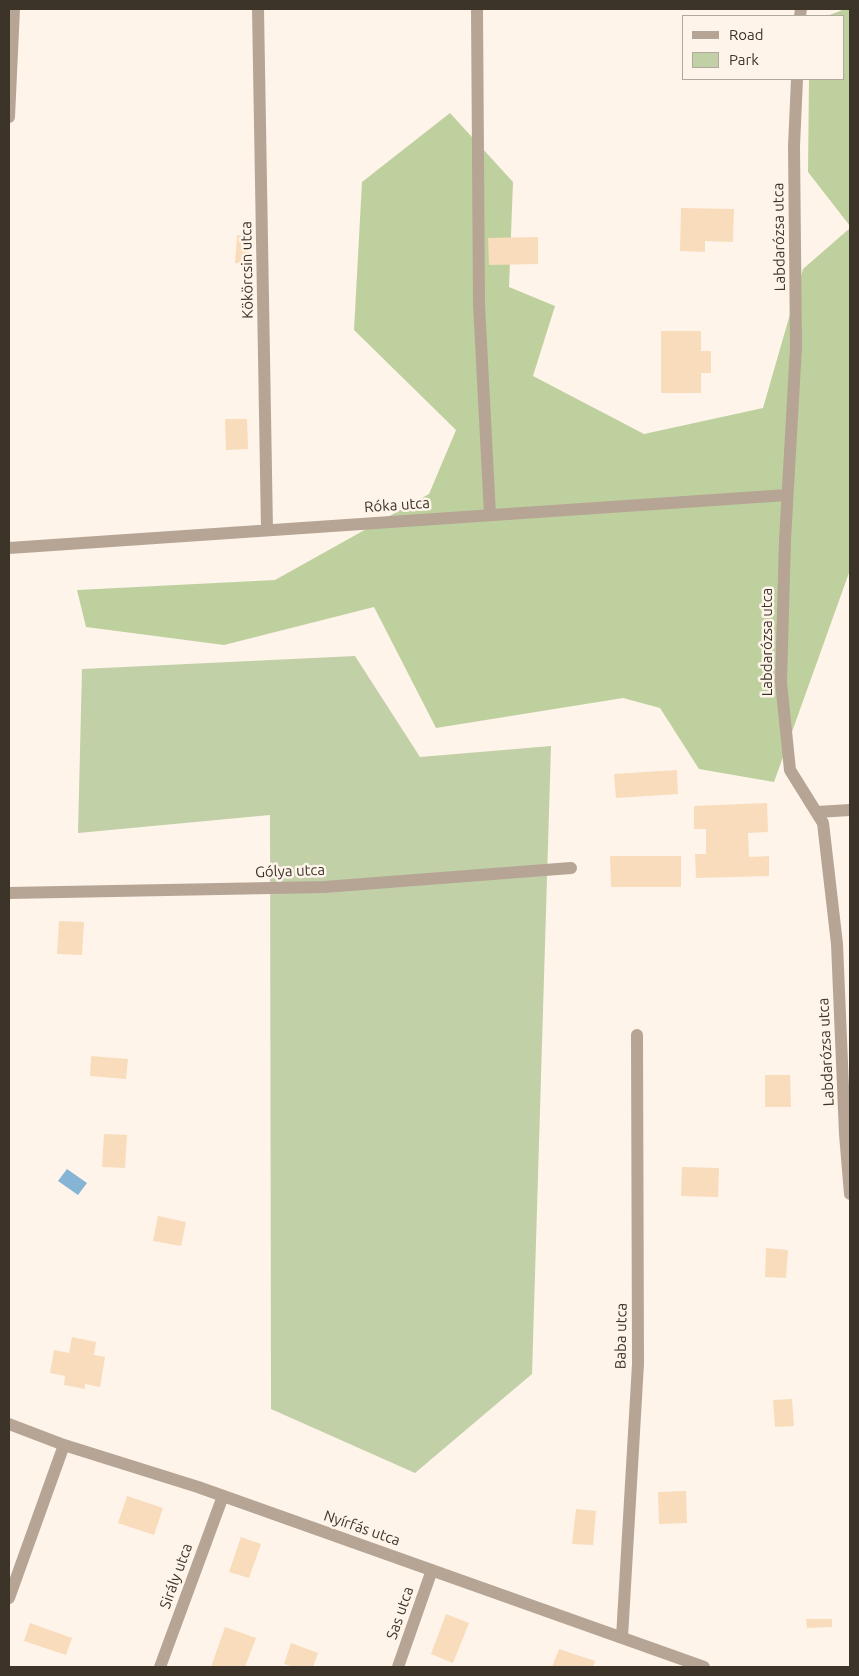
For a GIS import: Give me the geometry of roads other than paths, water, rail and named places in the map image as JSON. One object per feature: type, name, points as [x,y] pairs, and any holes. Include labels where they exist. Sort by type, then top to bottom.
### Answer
[{"type":"street","points":[[9,117],[14,9]]},
{"type":"street","name":"Kökörcsin utca","points":[[258,9],[267,530]]},
{"type":"street","points":[[477,9],[479,304],[490,515]]},
{"type":"street","name":"Labdarózsa utca","points":[[797,80],[794,146],[796,347],[787,495],[781,682],[790,770],[824,823],[837,944],[850,1194]]},
{"type":"street","name":"Róka utca","points":[[9,548],[787,495]]},
{"type":"street","points":[[817,812],[850,810]]},
{"type":"street","name":"Gólya utca","points":[[9,893],[324,886],[571,868]]},
{"type":"street","name":"Baba utca","points":[[622,1637],[638,1364],[637,1036]]},
{"type":"street","name":"Nyírfás utca","points":[[9,1424],[64,1445],[223,1496],[704,1667]]},
{"type":"street","points":[[9,1598],[64,1445]]},
{"type":"street","name":"Sirály utca","points":[[160,1667],[223,1496]]},
{"type":"street","name":"Sas utca","points":[[398,1667],[432,1570]]},
{"type":"water","points":[[67,1169],[87,1183],[78,1195],[58,1181]]}]
